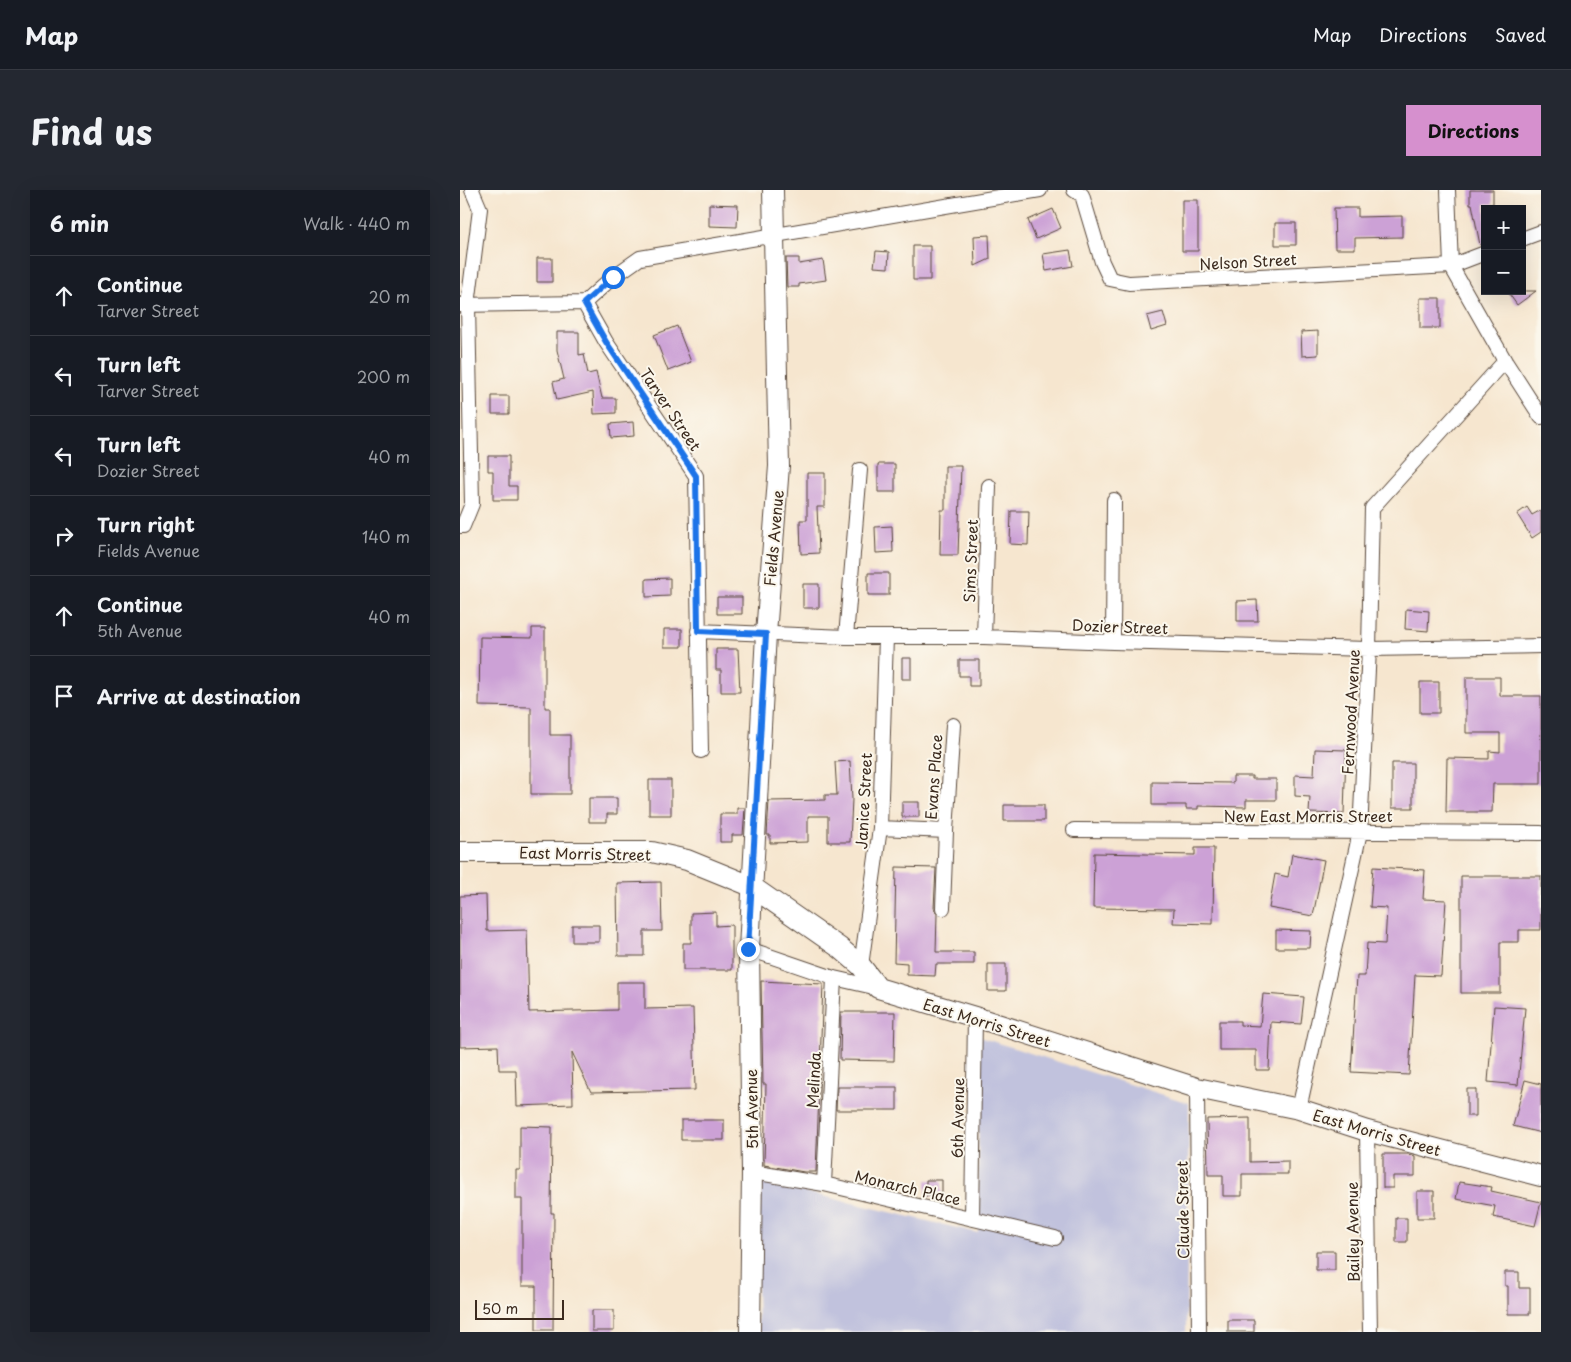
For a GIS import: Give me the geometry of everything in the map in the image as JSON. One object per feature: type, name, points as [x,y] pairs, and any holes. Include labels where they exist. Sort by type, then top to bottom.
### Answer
[{"type":"main road","name":"Fields Avenue","points":[[751,886],[766,634],[779,466],[773,190]]},
{"type":"main road","name":"East Morris Street","points":[[460,852],[652,852],[687,860],[751,886],[840,948],[861,966],[878,988],[1197,1088],[1299,1109],[1366,1131],[1541,1176]]},
{"type":"main road","name":"5th Avenue","points":[[750,1332],[752,1172],[748,949],[751,886]]},
{"type":"street","points":[[460,526],[462,526],[472,504],[464,305],[480,209],[472,190]]},
{"type":"street","points":[[464,305],[584,303],[613,277],[640,258],[1040,190]]},
{"type":"street","name":"Nelson Street","points":[[1074,190],[1082,195],[1102,262],[1110,278],[1129,284],[1451,266],[1481,255]]},
{"type":"street","points":[[1448,190],[1451,266],[1505,361],[1541,417]]},
{"type":"street","points":[[1526,238],[1541,232]]},
{"type":"street","name":"Tarver Street","points":[[584,303],[606,342],[696,476],[701,750]]},
{"type":"street","name":"Fernwood Avenue","points":[[1299,1109],[1360,832],[1369,649],[1372,508],[1505,361]]},
{"type":"street","points":[[846,636],[860,470]]},
{"type":"street","name":"Sims Street","points":[[984,637],[989,486]]},
{"type":"street","points":[[1113,642],[1114,500]]},
{"type":"street","name":"Dozier Street","points":[[698,631],[886,637],[984,637],[1369,649],[1541,646]]},
{"type":"street","name":"Janice Street","points":[[861,966],[880,828],[886,637]]},
{"type":"street","name":"Evans Place","points":[[943,908],[953,725]]},
{"type":"street","name":"Evans Place","points":[[880,828],[946,830]]},
{"type":"street","name":"New East Morris Street","points":[[1074,830],[1541,833]]},
{"type":"street","points":[[748,949],[834,978],[878,988]]},
{"type":"street","name":"Melinda","points":[[824,1184],[834,978]]},
{"type":"street","name":"6th Avenue","points":[[972,1220],[975,1017]]},
{"type":"street","name":"Claude Street","points":[[1197,1088],[1199,1332]]},
{"type":"street","name":"Bailey Avenue","points":[[1366,1131],[1370,1332]]},
{"type":"street","name":"Monarch Place","points":[[752,1172],[824,1184],[1055,1238]]},
{"type":"shaded area","points":[[979,1037],[1189,1103],[1186,1332],[758,1332],[755,1180],[978,1233]]},
{"type":"building","points":[[1470,190],[1493,190],[1493,204],[1481,205],[1481,245],[1472,204],[1470,204]]},
{"type":"building","points":[[1182,200],[1198,200],[1198,251],[1182,251]]},
{"type":"building","points":[[709,204],[738,205],[737,227],[709,226]]},
{"type":"building","points":[[1334,208],[1358,208],[1358,217],[1402,216],[1402,237],[1355,238],[1355,249],[1335,249]]},
{"type":"building","points":[[1053,209],[1061,228],[1036,239],[1028,220]]},
{"type":"building","points":[[1275,223],[1296,223],[1296,245],[1275,245]]},
{"type":"building","points":[[989,235],[990,259],[975,266],[974,236]]},
{"type":"building","points":[[913,246],[930,246],[930,280],[913,280]]},
{"type":"building","points":[[1070,250],[1073,266],[1046,271],[1043,254]]},
{"type":"building","points":[[876,251],[889,252],[888,268],[874,267]]},
{"type":"building","points":[[537,258],[552,258],[552,282],[537,282]]},
{"type":"building","points":[[786,258],[799,258],[799,264],[823,260],[826,280],[799,284],[799,287],[787,287]]},
{"type":"building","points":[[1526,291],[1536,291],[1517,305],[1510,295],[1526,295]]},
{"type":"building","points":[[1420,298],[1440,298],[1440,328],[1420,328]]},
{"type":"building","points":[[1163,312],[1167,326],[1151,331],[1147,316]]},
{"type":"building","points":[[677,326],[691,362],[668,371],[654,335]]},
{"type":"building","points":[[1318,331],[1318,355],[1302,356],[1301,332]]},
{"type":"building","points":[[557,332],[579,332],[579,355],[584,354],[588,374],[596,372],[602,398],[616,398],[616,413],[594,414],[593,392],[557,400],[553,382],[564,379],[557,350]]},
{"type":"building","points":[[492,396],[509,396],[509,414],[492,414]]},
{"type":"building","points":[[633,422],[634,436],[611,438],[610,424]]},
{"type":"building","points":[[488,456],[509,456],[509,486],[517,486],[517,500],[493,500],[493,471],[488,471]]},
{"type":"building","points":[[878,464],[895,464],[895,492],[878,492]]},
{"type":"building","points":[[945,466],[961,466],[958,555],[940,555],[941,510],[945,510]]},
{"type":"building","points":[[807,473],[825,473],[825,507],[817,507],[819,553],[801,554],[800,520],[807,520]]},
{"type":"building","points":[[1527,507],[1532,515],[1541,510],[1541,532],[1532,538],[1517,514]]},
{"type":"building","points":[[1011,511],[1029,511],[1028,545],[1010,544]]},
{"type":"building","points":[[892,526],[893,552],[876,553],[875,527]]},
{"type":"building","points":[[868,573],[889,573],[889,595],[868,595]]},
{"type":"building","points":[[670,578],[670,596],[646,597],[646,579]]},
{"type":"building","points":[[803,584],[819,584],[819,608],[803,608]]},
{"type":"building","points":[[717,597],[742,597],[742,614],[717,614]]},
{"type":"building","points":[[1257,600],[1258,621],[1237,621],[1237,601]]},
{"type":"building","points":[[1406,609],[1429,611],[1428,631],[1405,629]]},
{"type":"building","points":[[532,628],[545,628],[545,708],[550,708],[550,735],[570,735],[570,794],[531,794],[531,707],[479,706],[480,637],[532,638]]},
{"type":"building","points":[[664,629],[682,629],[682,647],[664,647]]},
{"type":"building","points":[[716,649],[738,649],[740,692],[721,692],[721,670],[716,670]]},
{"type":"building","points":[[902,658],[911,658],[911,679],[902,679]]},
{"type":"building","points":[[959,660],[979,660],[979,686],[969,686],[969,676],[959,676]]},
{"type":"building","points":[[1466,677],[1500,677],[1500,696],[1541,696],[1541,784],[1493,784],[1492,812],[1446,812],[1447,758],[1489,759],[1489,751],[1500,752],[1500,733],[1466,733]]},
{"type":"building","points":[[1420,682],[1439,682],[1439,713],[1420,713]]},
{"type":"building","points":[[1315,749],[1346,750],[1344,814],[1309,813],[1310,797],[1295,796],[1295,775],[1314,776]]},
{"type":"building","points":[[850,761],[852,799],[850,842],[828,842],[828,816],[808,816],[808,842],[770,843],[770,835],[767,835],[769,801],[825,800],[825,795],[837,795],[835,762]]},
{"type":"building","points":[[1392,763],[1413,763],[1413,808],[1392,808]]},
{"type":"building","points":[[1233,776],[1252,776],[1252,779],[1276,779],[1276,800],[1246,800],[1246,807],[1198,806],[1198,809],[1186,809],[1186,805],[1152,805],[1152,782],[1233,783]]},
{"type":"building","points":[[649,780],[671,780],[671,815],[649,815]]},
{"type":"building","points":[[589,798],[617,798],[617,814],[607,814],[607,822],[589,822]]},
{"type":"building","points":[[902,802],[919,802],[919,817],[902,817]]},
{"type":"building","points":[[1004,805],[1044,805],[1044,821],[1004,821]]},
{"type":"building","points":[[737,808],[745,808],[743,835],[732,835],[732,842],[720,842],[720,814],[737,814]]},
{"type":"building","points":[[1195,848],[1214,848],[1213,924],[1173,923],[1174,909],[1093,908],[1094,853],[1195,855]]},
{"type":"building","points":[[1292,854],[1324,860],[1313,916],[1269,908],[1275,874],[1288,877]]},
{"type":"building","points":[[896,867],[936,868],[934,908],[937,914],[936,952],[974,952],[974,964],[936,964],[935,976],[907,975],[907,963],[894,962]]},
{"type":"building","points":[[1373,867],[1425,870],[1423,899],[1446,900],[1441,976],[1415,975],[1409,1075],[1351,1072],[1357,976],[1365,976],[1367,943],[1385,944],[1387,908],[1370,907]]},
{"type":"building","points":[[1461,876],[1541,876],[1541,930],[1519,930],[1519,942],[1500,942],[1500,993],[1461,993]]},
{"type":"building","points":[[661,882],[662,931],[644,931],[644,956],[618,956],[617,883]]},
{"type":"building","points":[[486,895],[487,931],[527,930],[529,1012],[617,1010],[617,982],[645,982],[645,1009],[693,1008],[695,1090],[591,1092],[572,1052],[573,1104],[517,1106],[516,1070],[499,1070],[498,1046],[460,1047],[460,896]]},
{"type":"building","points":[[716,912],[716,926],[732,925],[732,970],[683,970],[683,943],[691,943],[691,913]]},
{"type":"building","points":[[572,925],[599,925],[599,942],[572,942]]},
{"type":"building","points":[[1276,930],[1311,931],[1310,948],[1276,948]]},
{"type":"building","points":[[988,964],[1006,964],[1006,991],[988,991]]},
{"type":"building","points":[[761,981],[823,984],[816,1172],[804,1172],[764,1165],[766,1084],[763,1084]]},
{"type":"building","points":[[1263,994],[1304,997],[1301,1024],[1271,1022],[1269,1070],[1256,1070],[1256,1050],[1219,1050],[1219,1021],[1240,1021],[1240,1025],[1260,1026]]},
{"type":"building","points":[[1494,1006],[1525,1008],[1518,1085],[1488,1082]]},
{"type":"building","points":[[841,1012],[895,1012],[894,1061],[840,1060]]},
{"type":"building","points":[[1525,1080],[1541,1084],[1541,1133],[1513,1126]]},
{"type":"building","points":[[837,1087],[897,1087],[897,1110],[836,1110]]},
{"type":"building","points":[[1467,1089],[1476,1089],[1476,1116],[1467,1116]]},
{"type":"building","points":[[1250,1118],[1250,1162],[1288,1161],[1288,1174],[1242,1174],[1242,1196],[1223,1196],[1223,1175],[1208,1175],[1207,1119]]},
{"type":"building","points":[[681,1120],[724,1120],[724,1140],[681,1140]]},
{"type":"building","points":[[520,1126],[552,1127],[551,1213],[554,1213],[553,1330],[536,1330],[536,1286],[522,1286],[522,1199],[516,1199],[516,1170],[520,1170]]},
{"type":"building","points":[[1383,1154],[1408,1154],[1415,1156],[1415,1176],[1393,1176],[1393,1188],[1383,1188]]},
{"type":"building","points":[[926,1180],[942,1180],[942,1196],[926,1196]]},
{"type":"building","points":[[1459,1182],[1492,1187],[1491,1191],[1541,1202],[1535,1226],[1493,1217],[1495,1206],[1456,1199]]},
{"type":"building","points":[[1417,1191],[1434,1191],[1434,1218],[1417,1218]]},
{"type":"building","points":[[1396,1218],[1407,1218],[1407,1242],[1396,1242]]},
{"type":"building","points":[[1316,1251],[1335,1251],[1335,1270],[1316,1270]]},
{"type":"building","points":[[1505,1272],[1519,1272],[1519,1288],[1530,1288],[1530,1314],[1508,1314],[1508,1286],[1505,1286]]},
{"type":"building","points":[[592,1310],[614,1310],[614,1331],[592,1331]]},
{"type":"building","points":[[1228,1320],[1254,1320],[1254,1332],[1228,1332]]},
{"type":"route","points":[[613,277],[584,303],[606,342],[696,476],[698,631],[766,634],[748,949]]}]
